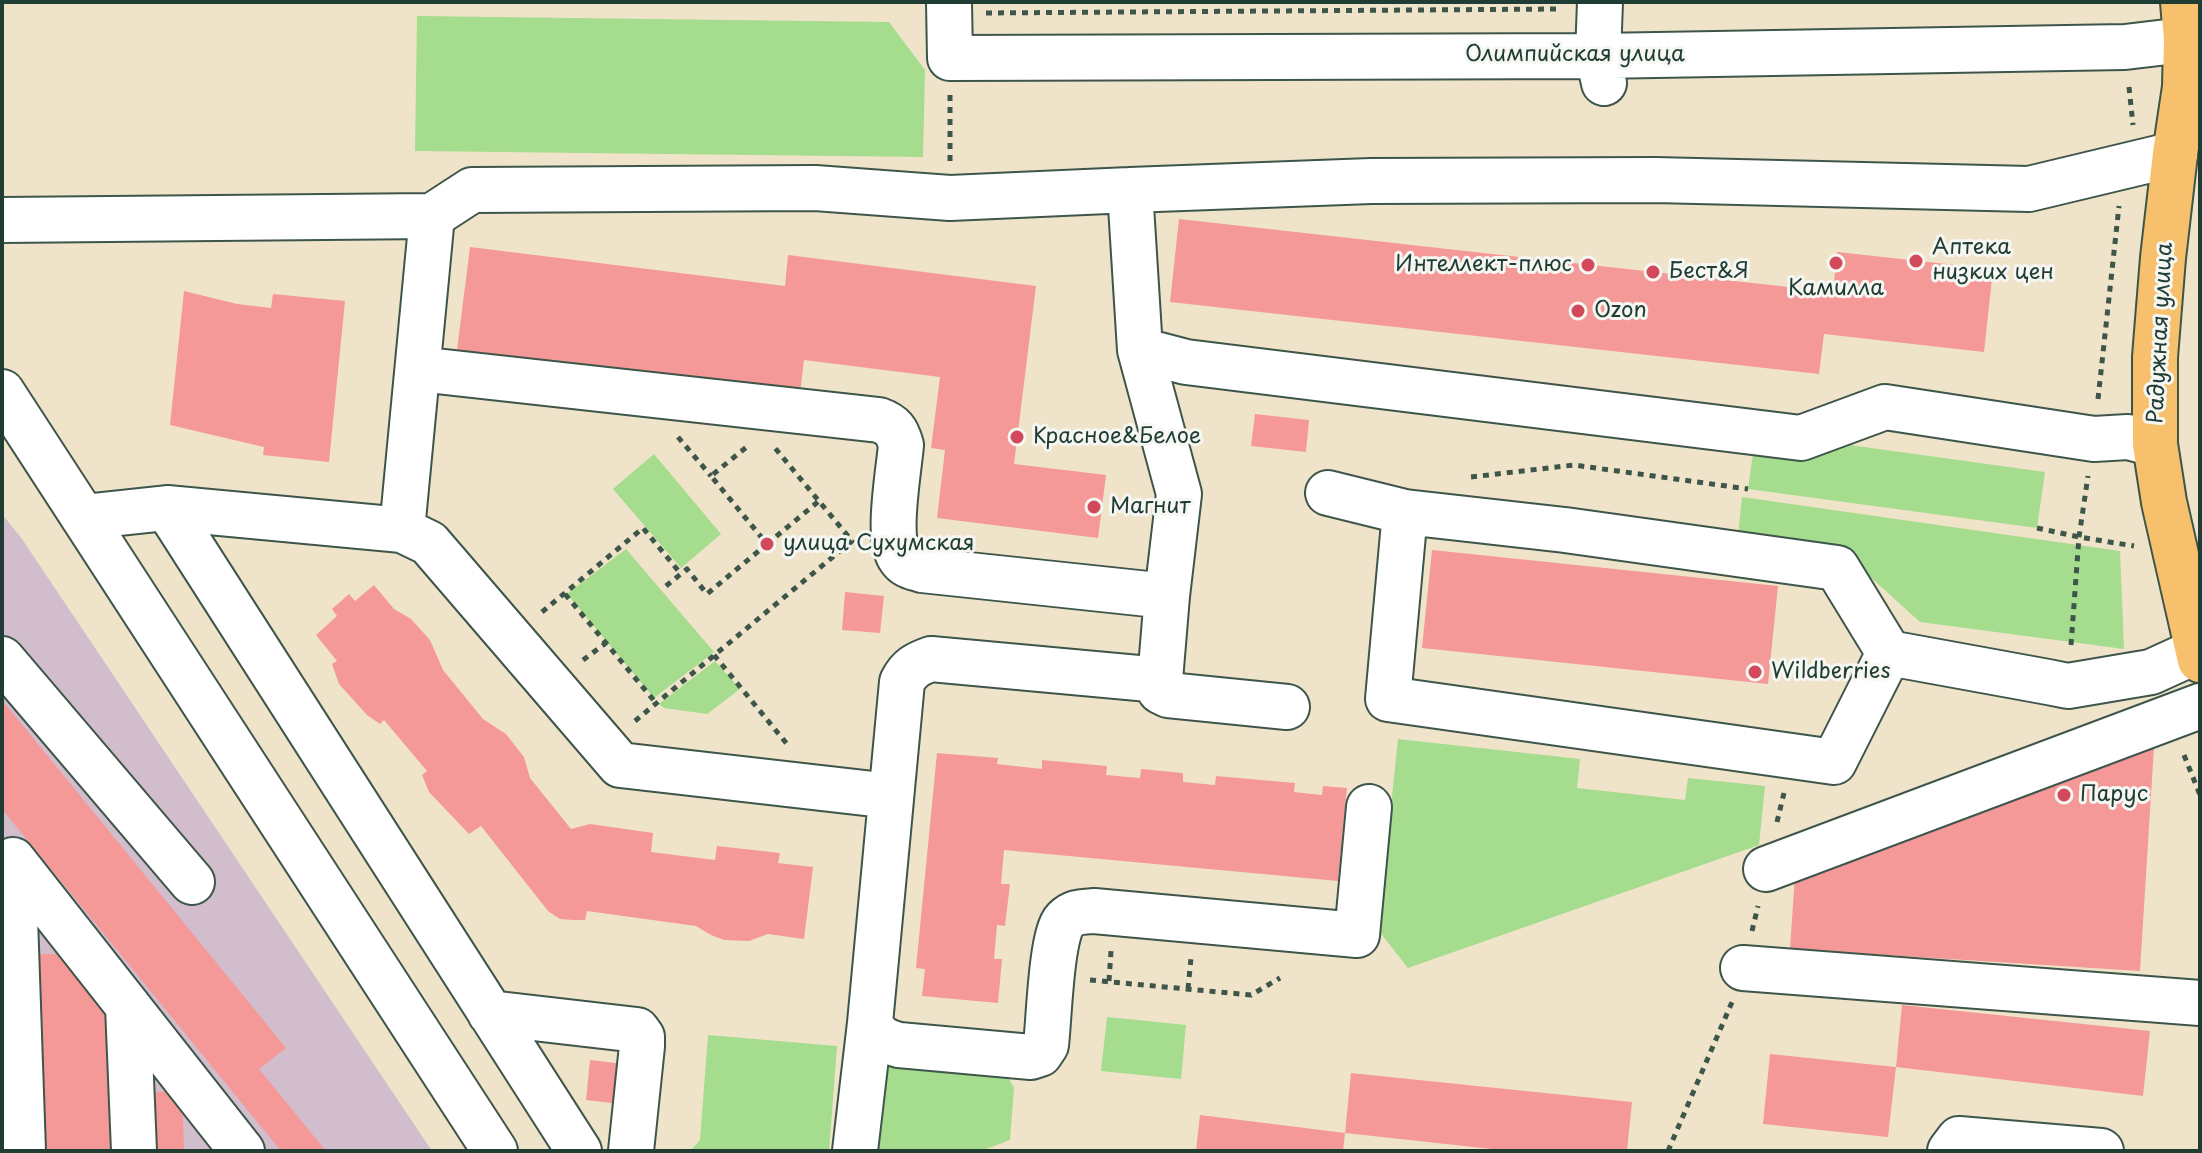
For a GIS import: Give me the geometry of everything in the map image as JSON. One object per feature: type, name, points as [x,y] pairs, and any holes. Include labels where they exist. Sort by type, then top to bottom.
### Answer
[{"type":"main road","name":"Радужная улица","points":[[2190,26],[2163,258],[2155,357],[2155,444],[2164,502],[2199,656]]},
{"type":"street","points":[[1601,5],[1601,70]]},
{"type":"street","points":[[949,8],[950,58]]},
{"type":"street","name":"Олимпийская улица","points":[[950,58],[1601,70],[2125,47],[2190,26]]},
{"type":"street","points":[[2,220],[432,216],[472,190],[815,188],[950,198],[1371,181],[1608,180],[2029,189],[2175,154]]},
{"type":"street","points":[[1130,190],[1140,350],[1179,494],[1160,691],[1168,695],[1287,707]]},
{"type":"street","points":[[402,530],[432,216]]},
{"type":"street","points":[[1140,350],[1186,362],[1801,438],[1885,407],[2094,439],[2128,437],[2155,444]]},
{"type":"street","points":[[418,369],[879,420],[891,425],[901,445],[892,538],[897,556],[906,565],[922,570],[1167,596]]},
{"type":"street","points":[[2,392],[495,1151]]},
{"type":"street","points":[[1328,493],[1405,512],[1643,540],[1837,568],[1889,653],[2068,686],[2151,672],[2199,656]]},
{"type":"street","points":[[167,508],[579,1151]]},
{"type":"street","points":[[83,517],[167,508],[402,530],[429,543],[620,765],[891,796]]},
{"type":"street","points":[[1405,512],[1388,699],[1834,762],[1889,653]]},
{"type":"street","points":[[2,659],[192,882]]},
{"type":"street","points":[[855,1151],[902,682],[906,673],[931,659],[1160,680]]},
{"type":"street","points":[[1766,869],[2200,706]]},
{"type":"street","points":[[870,1023],[885,1042],[899,1045],[1031,1057],[1040,1054],[1046,1045],[1056,941],[1062,923],[1075,912],[1094,911],[1357,935],[1369,807]]},
{"type":"street","points":[[23,1151],[13,860],[242,1151]]},
{"type":"street","points":[[1743,968],[2200,1003]]},
{"type":"street","points":[[128,1006],[134,1151]]},
{"type":"street","points":[[490,1013],[637,1030],[642,1037],[642,1046],[631,1151]]},
{"type":"street","points":[[1950,1151],[1959,1139],[2101,1151]]},
{"type":"path","points":[[949,8],[1601,5]]},
{"type":"path","points":[[950,58],[950,198]]},
{"type":"path","points":[[753,442],[711,476],[767,544]]},
{"type":"path","points":[[603,747],[852,541],[772,445]]},
{"type":"path","points":[[1466,477],[1574,465],[1748,489]]},
{"type":"path","points":[[666,586],[687,569],[707,594],[819,501]]},
{"type":"path","points":[[510,639],[643,528],[681,574]]},
{"type":"path","points":[[2037,528],[2139,547]]},
{"type":"path","points":[[565,594],[656,703]]},
{"type":"path","points":[[714,655],[823,787]]},
{"type":"path","points":[[1053,976],[1251,995],[1280,978]]},
{"type":"shaded area","points":[[2,514],[22,539],[432,1151],[2,1151]]},
{"type":"green space","points":[[417,16],[889,22],[925,70],[923,157],[415,151]]},
{"type":"green space","points":[[1756,432],[2045,472],[2037,528],[1748,489]]},
{"type":"green space","points":[[654,454],[721,534],[681,568],[613,489]]},
{"type":"green space","points":[[1742,497],[2120,551],[2124,649],[1920,622],[1846,555],[1738,536]]},
{"type":"green space","points":[[626,549],[714,652],[654,698],[567,594]]},
{"type":"green space","points":[[715,661],[740,689],[707,714],[664,708],[659,704]]},
{"type":"green space","points":[[1398,739],[1580,759],[1577,788],[1685,800],[1688,778],[1765,786],[1759,845],[1408,968],[1378,930]]},
{"type":"green space","points":[[1107,1017],[1186,1025],[1181,1079],[1101,1071]]},
{"type":"green space","points":[[708,1035],[837,1046],[829,1151],[690,1151],[700,1140]]},
{"type":"green space","points":[[886,1060],[1005,1072],[1014,1088],[1010,1140],[981,1151],[879,1151]]},
{"type":"building","points":[[1179,219],[1833,292],[1837,252],[1993,269],[1984,352],[1824,334],[1819,374],[1170,302]]},
{"type":"building","points":[[470,247],[785,286],[788,255],[1036,286],[1014,464],[1106,475],[1098,538],[937,518],[945,450],[931,448],[940,377],[804,360],[800,393],[457,350]]},
{"type":"building","points":[[184,291],[237,304],[271,308],[273,294],[345,301],[329,462],[263,455],[264,447],[170,425]]},
{"type":"building","points":[[1255,414],[1309,420],[1306,452],[1251,446]]},
{"type":"building","points":[[1432,550],[1778,586],[1768,684],[1422,648]]},
{"type":"building","points":[[374,585],[394,609],[411,619],[430,640],[443,670],[483,719],[506,734],[524,757],[530,778],[571,829],[590,824],[653,833],[651,852],[715,860],[717,846],[780,853],[778,863],[813,867],[804,939],[768,934],[749,941],[724,940],[696,926],[587,911],[585,920],[560,919],[548,911],[481,826],[469,834],[429,792],[422,775],[427,771],[384,720],[380,724],[367,715],[339,684],[332,664],[337,661],[316,635],[337,616],[332,609],[349,594],[355,601]]},
{"type":"building","points":[[845,592],[884,596],[880,633],[842,630]]},
{"type":"building","points":[[2,700],[286,1048],[259,1069],[326,1151],[281,1151],[2,809]]},
{"type":"building","name":"Парус","points":[[2155,731],[2140,971],[1790,949],[1796,860]]},
{"type":"building","points":[[937,753],[998,758],[997,764],[1042,769],[1042,760],[1107,766],[1106,775],[1140,778],[1141,769],[1183,773],[1183,782],[1215,785],[1216,776],[1295,783],[1294,792],[1322,795],[1323,786],[1347,788],[1338,881],[1004,850],[1001,884],[1010,884],[1005,926],[997,925],[994,959],[1002,959],[998,1003],[922,996],[925,969],[916,968]]},
{"type":"building","points":[[34,954],[73,954],[105,997],[111,1151],[42,1151]]},
{"type":"building","points":[[1902,1005],[2150,1031],[2143,1096],[1896,1067]]},
{"type":"building","points":[[1770,1054],[1896,1067],[1888,1137],[1763,1124]]},
{"type":"building","points":[[590,1060],[624,1064],[620,1104],[586,1100]]},
{"type":"building","points":[[1351,1073],[1632,1102],[1627,1151],[1510,1151],[1345,1133]]},
{"type":"building","points":[[182,1091],[184,1151],[153,1151],[151,1092]]},
{"type":"building","points":[[1200,1115],[1345,1133],[1343,1151],[1196,1151]]},
{"type":"place","name":"Аптека низких цен","points":[[1916,261]]},
{"type":"place","name":"Камилла","points":[[1836,263]]},
{"type":"place","name":"Интеллект-плюс","points":[[1588,265]]},
{"type":"place","name":"Бест&Я","points":[[1653,272]]},
{"type":"place","name":"Ozon","points":[[1578,311]]},
{"type":"place","name":"Красное&Белое","points":[[1017,437]]},
{"type":"place","name":"Магнит","points":[[1094,507]]},
{"type":"place","name":"улица Сухумская","points":[[767,544]]},
{"type":"place","name":"Wildberries","points":[[1755,672]]},
{"type":"place","name":"Парус","points":[[2064,795]]}]
